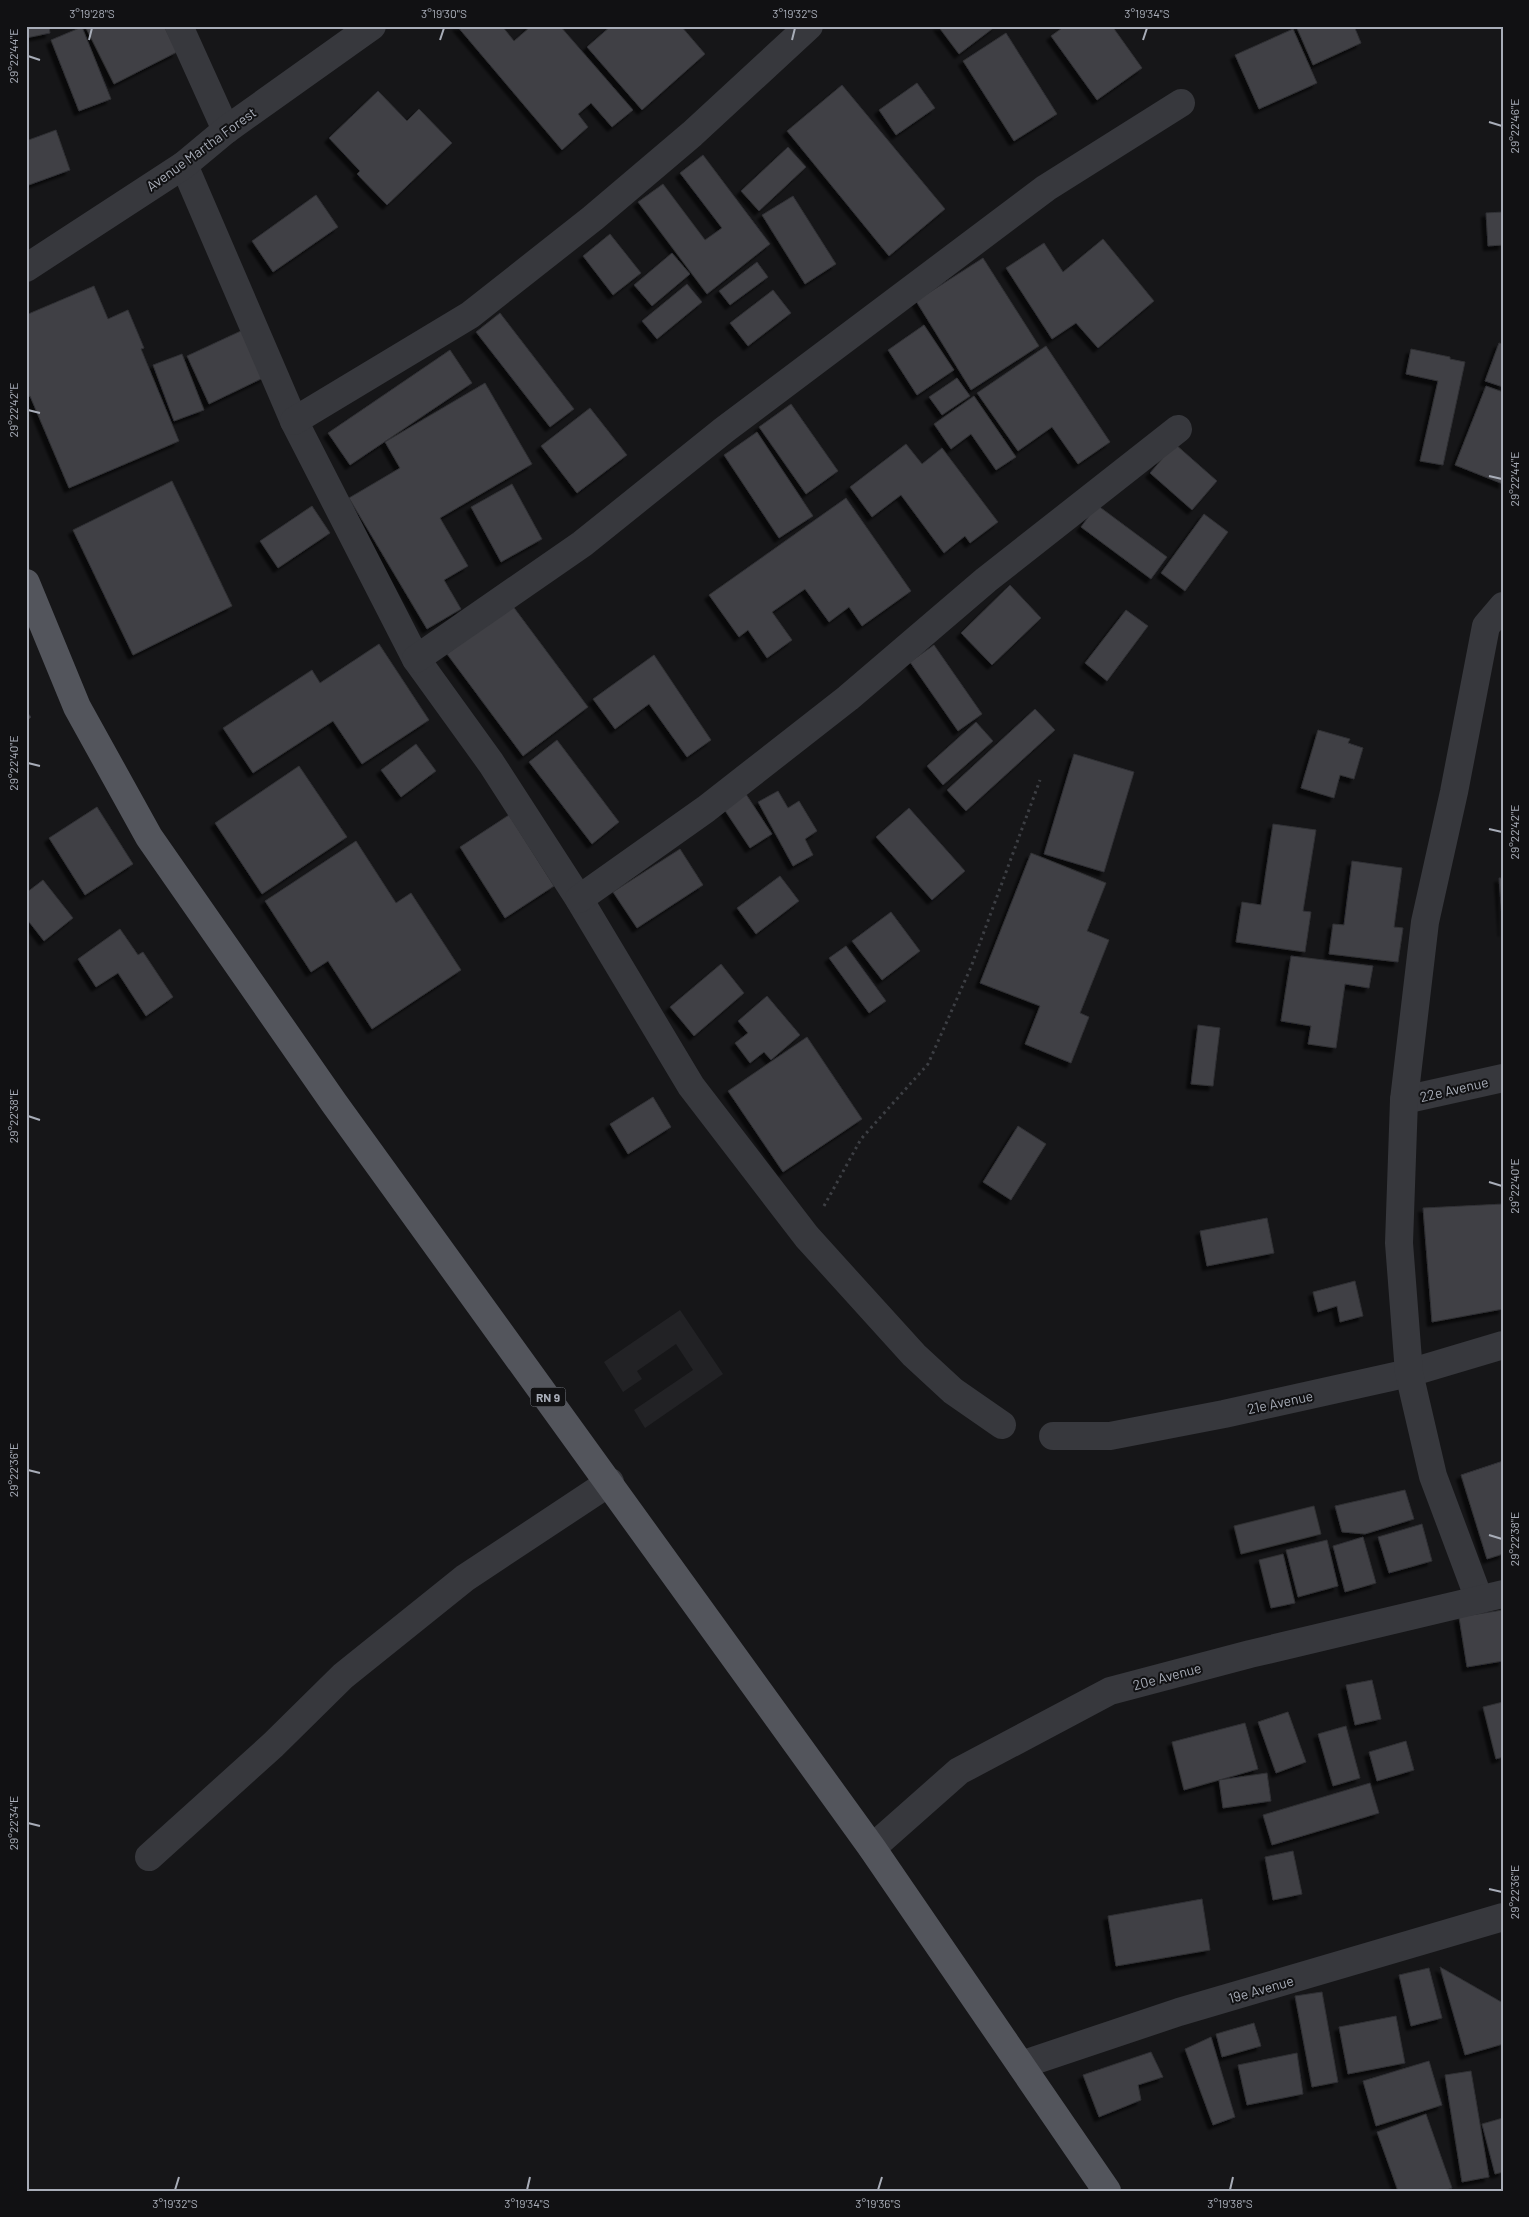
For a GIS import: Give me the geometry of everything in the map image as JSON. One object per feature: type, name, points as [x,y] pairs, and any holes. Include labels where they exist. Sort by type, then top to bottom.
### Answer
[{"type":"main road","name":"RN 9","points":[[26,583],[78,706],[150,837],[334,1102],[610,1482],[872,1848],[1107,2191]]},
{"type":"street","points":[[179,26],[226,130]]},
{"type":"street","name":"Avenue Martha Forest","points":[[26,268],[184,165],[226,130],[372,26]]},
{"type":"street","points":[[294,421],[470,315],[593,218],[692,134],[809,26]]},
{"type":"street","points":[[416,658],[582,544],[724,430],[1046,188],[1181,103]]},
{"type":"street","points":[[184,165],[294,421],[416,658],[491,763],[579,898],[691,1086],[807,1237],[914,1355],[953,1391],[1002,1425]]},
{"type":"street","points":[[579,898],[706,809],[848,698],[994,574],[1178,430]]},
{"type":"street","points":[[1491,1597],[1433,1476],[1409,1373],[1399,1243],[1404,1100],[1426,922],[1454,792],[1486,626],[1503,606]]},
{"type":"street","name":"22e Avenue","points":[[1404,1100],[1503,1078]]},
{"type":"street","name":"21e Avenue","points":[[1053,1436],[1110,1436],[1224,1414],[1409,1373],[1503,1345]]},
{"type":"street","points":[[149,1857],[273,1745],[343,1676],[465,1578],[610,1482]]},
{"type":"street","name":"20e Avenue","points":[[872,1848],[959,1771],[1110,1691],[1250,1654],[1491,1597]]},
{"type":"street","name":"19e Avenue","points":[[1020,2065],[1179,2012],[1503,1918]]},
{"type":"path","points":[[807,1237],[861,1139],[928,1064],[971,967],[1040,780]]},
{"type":"shaded area","points":[[680,1310],[723,1374],[645,1428],[634,1410],[693,1370],[676,1344],[637,1371],[642,1379],[623,1392],[604,1362]]},
{"type":"building","points":[[26,26],[49,26],[50,33],[26,38]]},
{"type":"building","points":[[85,26],[164,26],[177,52],[114,84]]},
{"type":"building","points":[[457,26],[502,26],[514,41],[529,28],[528,26],[560,26],[633,110],[612,127],[591,103],[578,114],[588,127],[562,150]]},
{"type":"building","points":[[611,26],[681,26],[705,54],[642,110],[587,47]]},
{"type":"building","points":[[938,26],[996,26],[959,54]]},
{"type":"building","points":[[1065,26],[1112,26],[1142,68],[1097,100],[1051,36]]},
{"type":"building","points":[[1296,26],[1354,26],[1361,43],[1313,65]]},
{"type":"building","points":[[82,27],[111,99],[79,111],[51,40]]},
{"type":"building","points":[[1293,29],[1317,83],[1259,109],[1235,55]]},
{"type":"building","points":[[1006,33],[1057,114],[1014,141],[963,61]]},
{"type":"building","points":[[917,83],[935,108],[896,135],[879,110]]},
{"type":"building","points":[[842,85],[945,209],[889,256],[787,131]]},
{"type":"building","points":[[378,91],[407,121],[419,109],[452,143],[387,205],[357,174],[360,171],[329,138]]},
{"type":"building","points":[[56,130],[70,170],[26,186],[26,141]]},
{"type":"building","points":[[788,147],[806,167],[759,211],[741,191]]},
{"type":"building","points":[[703,155],[770,244],[707,294],[638,202],[663,184],[705,240],[722,228],[680,173]]},
{"type":"building","points":[[316,195],[338,227],[273,272],[252,241]]},
{"type":"building","points":[[793,196],[836,264],[805,284],[762,215]]},
{"type":"building","points":[[1503,212],[1503,245],[1488,246],[1486,213]]},
{"type":"building","points":[[610,234],[641,273],[613,295],[583,256]]},
{"type":"building","points":[[1103,239],[1154,301],[1098,348],[1076,323],[1052,339],[1006,268],[1044,243],[1063,272]]},
{"type":"building","points":[[672,253],[690,274],[652,306],[634,285]]},
{"type":"building","points":[[983,258],[1039,346],[971,390],[916,301]]},
{"type":"building","points":[[757,262],[768,277],[730,305],[719,291]]},
{"type":"building","points":[[687,284],[702,302],[657,339],[642,321]]},
{"type":"building","points":[[94,286],[108,319],[128,310],[144,348],[141,349],[179,441],[69,488],[30,396],[28,397],[26,392],[26,354],[28,353],[26,348],[26,315]]},
{"type":"building","points":[[773,290],[791,313],[748,346],[730,323]]},
{"type":"building","points":[[500,313],[574,409],[550,427],[476,332]]},
{"type":"building","points":[[924,325],[954,370],[917,395],[888,350]]},
{"type":"building","points":[[243,330],[265,377],[209,404],[187,356]]},
{"type":"building","points":[[1499,343],[1503,344],[1503,387],[1485,381]]},
{"type":"building","points":[[1046,346],[1110,442],[1078,464],[1052,427],[1018,451],[977,393]]},
{"type":"building","points":[[1411,349],[1465,362],[1443,465],[1420,461],[1438,381],[1406,374]]},
{"type":"building","points":[[450,350],[472,383],[350,465],[328,433]]},
{"type":"building","points":[[182,354],[204,410],[174,421],[153,365]]},
{"type":"building","points":[[957,378],[970,396],[942,415],[929,397]]},
{"type":"building","points":[[485,383],[532,464],[440,518],[468,566],[444,580],[461,609],[427,629],[349,498],[400,468],[385,442]]},
{"type":"building","points":[[1486,386],[1503,392],[1503,484],[1455,465]]},
{"type":"building","points":[[974,396],[1016,457],[996,470],[971,434],[951,449],[934,424]]},
{"type":"building","points":[[791,404],[838,471],[806,494],[759,427]]},
{"type":"building","points":[[590,408],[627,455],[577,493],[541,446]]},
{"type":"building","points":[[757,432],[813,516],[779,538],[724,455]]},
{"type":"building","points":[[906,444],[922,464],[942,448],[998,522],[970,543],[965,536],[944,553],[901,495],[872,517],[850,487]]},
{"type":"building","points":[[1175,444],[1217,481],[1192,510],[1150,473]]},
{"type":"building","points":[[172,481],[232,606],[133,655],[73,530]]},
{"type":"building","points":[[512,484],[542,539],[501,562],[471,507]]},
{"type":"building","points":[[846,498],[911,591],[862,626],[849,607],[829,622],[805,589],[772,612],[792,640],[767,658],[748,630],[739,637],[709,595]]},
{"type":"building","points":[[1097,505],[1167,557],[1151,579],[1081,527]]},
{"type":"building","points":[[312,506],[330,533],[278,568],[260,541]]},
{"type":"building","points":[[1204,514],[1228,532],[1185,591],[1161,573]]},
{"type":"building","points":[[1010,585],[1041,618],[992,665],[961,633]]},
{"type":"building","points":[[512,605],[588,707],[523,756],[447,654]]},
{"type":"building","points":[[1126,610],[1148,626],[1107,681],[1085,663]]},
{"type":"building","points":[[379,644],[429,720],[362,764],[333,721],[253,773],[223,728],[312,670],[320,683]]},
{"type":"building","points":[[934,645],[982,714],[958,731],[910,662]]},
{"type":"building","points":[[654,655],[711,740],[687,757],[649,704],[615,729],[593,699]]},
{"type":"building","points":[[1035,709],[1055,730],[966,811],[947,790]]},
{"type":"building","points":[[26,711],[31,717],[26,722]]},
{"type":"building","points":[[976,722],[993,741],[943,785],[927,766]]},
{"type":"building","points":[[1318,730],[1350,739],[1348,743],[1363,748],[1354,779],[1340,775],[1334,798],[1301,788]]},
{"type":"building","points":[[557,740],[619,822],[592,844],[529,762]]},
{"type":"building","points":[[416,744],[436,771],[401,797],[381,770]]},
{"type":"building","points":[[1074,754],[1134,772],[1104,872],[1044,854]]},
{"type":"building","points":[[299,766],[347,837],[262,894],[215,823]]},
{"type":"building","points":[[742,788],[772,834],[750,848],[720,803]]},
{"type":"building","points":[[778,791],[788,808],[799,801],[817,831],[805,839],[813,855],[793,866],[758,802]]},
{"type":"building","points":[[97,807],[133,864],[85,895],[49,838]]},
{"type":"building","points":[[909,808],[965,871],[932,900],[876,837]]},
{"type":"building","points":[[509,815],[554,886],[505,918],[460,847]]},
{"type":"building","points":[[1273,824],[1316,830],[1303,911],[1311,912],[1305,952],[1236,942],[1242,902],[1261,905]]},
{"type":"building","points":[[356,841],[396,903],[411,893],[461,970],[372,1029],[328,961],[311,972],[265,901]]},
{"type":"building","points":[[680,849],[703,885],[637,928],[613,892]]},
{"type":"building","points":[[1031,853],[1106,883],[1087,931],[1109,940],[1080,1013],[1089,1017],[1071,1063],[1025,1044],[1040,1006],[980,983]]},
{"type":"building","points":[[1352,861],[1402,868],[1394,927],[1403,928],[1398,962],[1329,954],[1333,924],[1344,925]]},
{"type":"building","points":[[780,876],[799,901],[756,934],[737,908]]},
{"type":"building","points":[[1499,878],[1503,878],[1503,932]]},
{"type":"building","points":[[43,880],[73,918],[44,941],[26,918],[26,893]]},
{"type":"building","points":[[891,912],[920,951],[882,980],[852,941]]},
{"type":"building","points":[[120,929],[138,955],[143,952],[173,997],[146,1016],[118,973],[96,987],[78,959]]},
{"type":"building","points":[[846,946],[886,1001],[869,1013],[829,958]]},
{"type":"building","points":[[1291,956],[1373,966],[1369,988],[1345,984],[1336,1048],[1308,1044],[1311,1026],[1281,1021]]},
{"type":"building","points":[[721,964],[744,993],[694,1036],[670,1007]]},
{"type":"building","points":[[767,996],[800,1035],[771,1060],[764,1052],[750,1063],[735,1043],[748,1033],[738,1021]]},
{"type":"building","points":[[1198,1025],[1220,1028],[1213,1086],[1191,1084]]},
{"type":"building","points":[[807,1037],[862,1119],[783,1172],[728,1091]]},
{"type":"building","points":[[653,1097],[671,1127],[628,1154],[610,1124]]},
{"type":"building","points":[[1018,1126],[1046,1144],[1011,1200],[983,1182]]},
{"type":"building","points":[[1503,1204],[1503,1309],[1432,1322],[1423,1208]]},
{"type":"building","points":[[1267,1218],[1274,1253],[1207,1266],[1200,1231]]},
{"type":"building","points":[[1355,1281],[1363,1316],[1340,1322],[1337,1306],[1318,1312],[1313,1292]]},
{"type":"building","points":[[1503,1461],[1503,1554],[1487,1559],[1461,1475]]},
{"type":"building","points":[[1405,1490],[1414,1519],[1365,1534],[1342,1532],[1335,1506]]},
{"type":"building","points":[[1314,1506],[1321,1534],[1241,1554],[1234,1526]]},
{"type":"building","points":[[1422,1524],[1432,1561],[1389,1573],[1378,1537]]},
{"type":"building","points":[[1363,1537],[1376,1583],[1345,1592],[1333,1546]]},
{"type":"building","points":[[1327,1540],[1338,1586],[1298,1597],[1286,1550]]},
{"type":"building","points":[[1283,1554],[1295,1603],[1271,1608],[1259,1560]]},
{"type":"building","points":[[1503,1610],[1503,1661],[1467,1667],[1459,1617]]},
{"type":"building","points":[[1372,1680],[1381,1719],[1355,1725],[1346,1685]]},
{"type":"building","points":[[1503,1702],[1503,1757],[1496,1759],[1483,1707]]},
{"type":"building","points":[[1288,1712],[1306,1762],[1276,1773],[1258,1722]]},
{"type":"building","points":[[1245,1723],[1258,1769],[1184,1790],[1172,1742]]},
{"type":"building","points":[[1346,1726],[1360,1778],[1333,1786],[1318,1734]]},
{"type":"building","points":[[1406,1741],[1414,1770],[1377,1781],[1369,1752]]},
{"type":"building","points":[[1267,1773],[1271,1801],[1223,1808],[1219,1780]]},
{"type":"building","points":[[1370,1783],[1379,1813],[1272,1845],[1263,1815]]},
{"type":"building","points":[[1293,1851],[1302,1894],[1273,1900],[1265,1857]]},
{"type":"building","points":[[1202,1899],[1210,1950],[1116,1966],[1108,1916]]},
{"type":"building","points":[[1440,1967],[1503,2003],[1503,2044],[1465,2055]]},
{"type":"building","points":[[1429,1968],[1442,2018],[1411,2026],[1399,1975]]},
{"type":"building","points":[[1322,1992],[1338,2082],[1312,2087],[1295,1996]]},
{"type":"building","points":[[1396,2016],[1405,2063],[1348,2074],[1339,2027]]},
{"type":"building","points":[[1254,2023],[1261,2046],[1222,2057],[1216,2034]]},
{"type":"building","points":[[1211,2037],[1235,2117],[1213,2125],[1185,2049]]},
{"type":"building","points":[[1151,2052],[1163,2077],[1138,2085],[1141,2100],[1099,2117],[1083,2075]]},
{"type":"building","points":[[1297,2053],[1303,2094],[1247,2105],[1238,2065]]},
{"type":"building","points":[[1429,2061],[1442,2105],[1376,2126],[1363,2081]]},
{"type":"building","points":[[1471,2071],[1489,2177],[1462,2182],[1445,2075]]},
{"type":"building","points":[[1426,2114],[1452,2188],[1444,2191],[1398,2191],[1377,2132]]},
{"type":"building","points":[[1503,2118],[1503,2172],[1495,2174],[1482,2124]]}]
